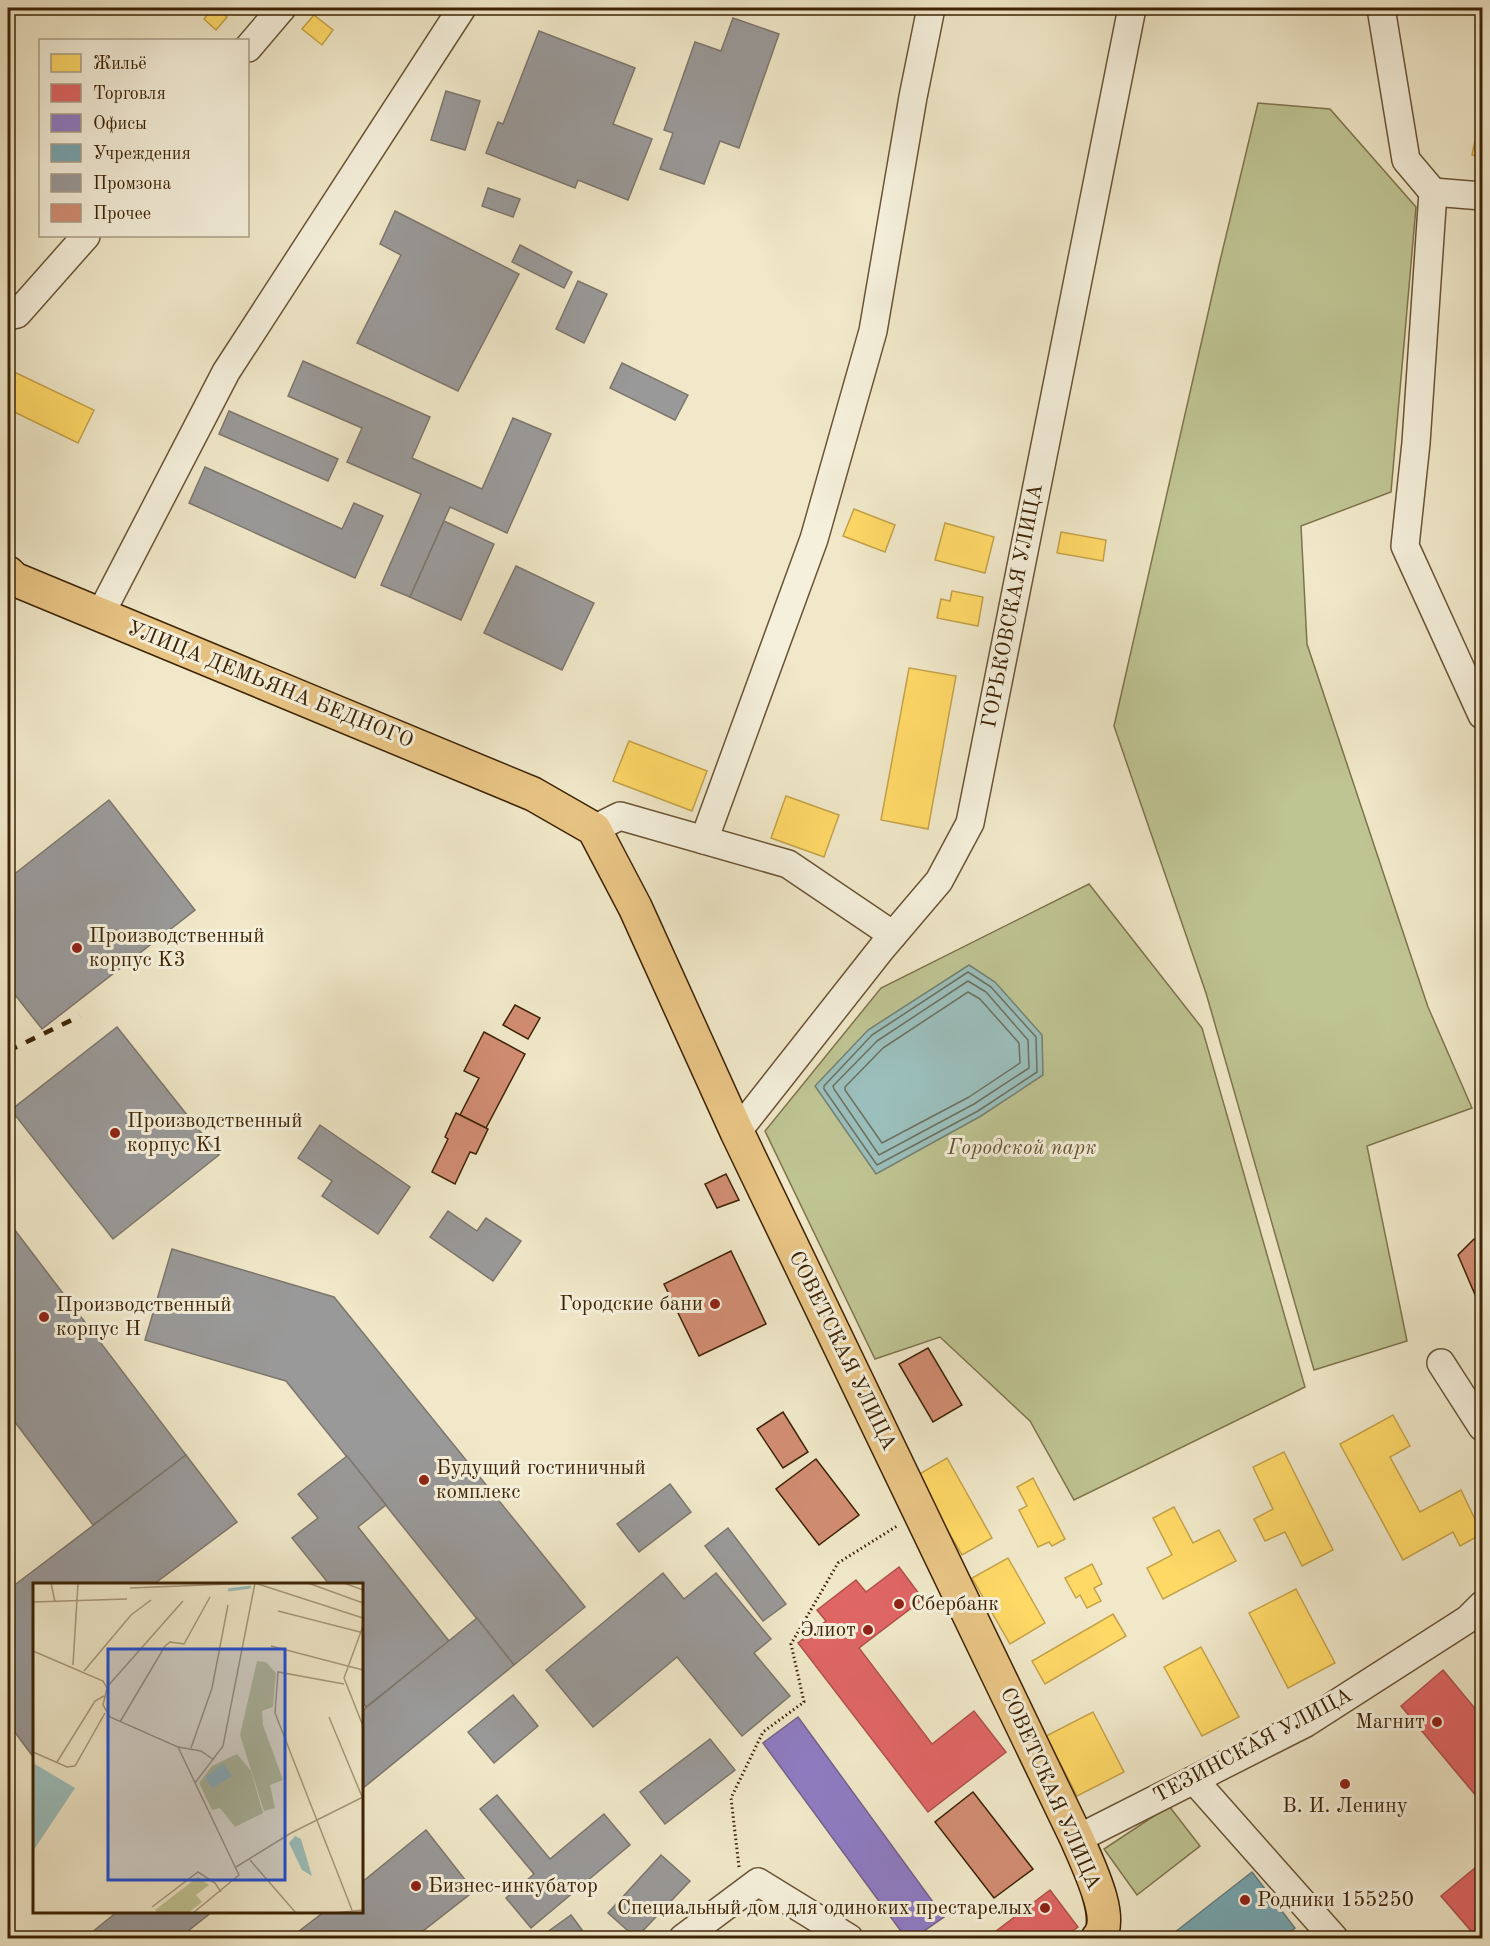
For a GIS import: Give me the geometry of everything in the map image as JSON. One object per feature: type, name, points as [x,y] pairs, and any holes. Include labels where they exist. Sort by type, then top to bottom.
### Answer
[{"type":"main road","name":"УЛИЦА ДЕМЬЯНА БЕДНОГО","points":[[8,573],[14,579],[533,794],[594,829]]},
{"type":"main road","name":"СОВЕТСКАЯ УЛИЦА","points":[[594,829],[635,907],[737,1132],[1077,1839],[1103,1909],[1102,1935],[1098,1938]]},
{"type":"street","points":[[249,47],[282,8]]},
{"type":"street","points":[[100,615],[226,372],[462,8]]},
{"type":"street","points":[[704,840],[814,539],[873,331],[913,97],[931,8]]},
{"type":"street","name":"ГОРЬКОВСКАЯ УЛИЦА","points":[[737,1132],[893,935],[939,881],[970,823],[1132,8]]},
{"type":"street","points":[[1381,8],[1406,160],[1433,192],[1416,443],[1405,546],[1482,715]]},
{"type":"street","points":[[1433,192],[1482,196]]},
{"type":"street","points":[[8,316],[17,314],[85,237]]},
{"type":"street","points":[[594,829],[620,816],[788,864],[893,935]]},
{"type":"street","points":[[1441,1363],[1482,1427]]},
{"type":"street","name":"ТЕЗИНСКАЯ УЛИЦА","points":[[1077,1839],[1306,1723],[1468,1619],[1482,1605]]},
{"type":"street","points":[[1194,1780],[1334,1938]]},
{"type":"street","points":[[683,1938],[758,1882],[849,1938]]},
{"type":"path","points":[[743,1893],[731,1798],[763,1732],[804,1702],[792,1644],[838,1563],[920,1512]]},
{"type":"green space","points":[[1258,103],[1330,109],[1416,207],[1391,492],[1301,526],[1307,644],[1428,1007],[1472,1108],[1367,1146],[1407,1341],[1314,1370],[1206,993],[1114,726]]},
{"type":"green space","name":"Городской парк","points":[[1089,884],[1202,1028],[1305,1387],[1074,1500],[1030,1421],[940,1337],[875,1359],[765,1131],[881,988]]},
{"type":"green space","points":[[1169,1806],[1200,1846],[1137,1895],[1104,1849]]},
{"type":"water","points":[[969,965],[995,982],[1042,1035],[1043,1075],[981,1116],[876,1174],[815,1086],[868,1030]]},
{"type":"building: Жильё","points":[[213,8],[217,8],[227,17],[216,30],[204,19]]},
{"type":"building: Жильё","points":[[314,15],[333,30],[322,45],[302,29]]},
{"type":"building: Жильё","points":[[1482,107],[1482,157],[1472,155]]},
{"type":"building: Жильё","points":[[12,371],[94,410],[78,443],[8,409],[8,380]]},
{"type":"building: Жильё","points":[[854,509],[895,525],[885,552],[843,536]]},
{"type":"building: Жильё","points":[[945,523],[994,537],[985,573],[935,560]]},
{"type":"building: Жильё","points":[[1061,532],[1106,540],[1103,561],[1057,553]]},
{"type":"building: Жильё","points":[[952,591],[983,597],[978,626],[937,618],[941,599],[950,601]]},
{"type":"building: Жильё","points":[[909,668],[956,676],[928,829],[881,820]]},
{"type":"building: Жильё","points":[[629,741],[707,771],[692,811],[613,781]]},
{"type":"building: Жильё","points":[[786,796],[839,815],[824,857],[771,838]]},
{"type":"building: Жильё","points":[[1393,1415],[1410,1446],[1390,1457],[1420,1512],[1461,1490],[1482,1534],[1460,1546],[1453,1532],[1403,1560],[1340,1444]]},
{"type":"building: Жильё","points":[[1284,1452],[1333,1550],[1302,1566],[1285,1532],[1265,1541],[1254,1519],[1273,1509],[1253,1467]]},
{"type":"building: Жильё","points":[[947,1458],[992,1538],[962,1555],[916,1476]]},
{"type":"building: Жильё","points":[[1033,1478],[1065,1539],[1052,1546],[1049,1542],[1038,1547],[1019,1510],[1027,1506],[1017,1487]]},
{"type":"building: Жильё","points":[[1174,1507],[1193,1543],[1219,1530],[1236,1561],[1163,1599],[1147,1568],[1172,1555],[1153,1518]]},
{"type":"building: Жильё","points":[[1008,1558],[1045,1623],[1010,1644],[972,1578]]},
{"type":"building: Жильё","points":[[1092,1564],[1102,1584],[1094,1588],[1101,1601],[1087,1608],[1080,1595],[1076,1598],[1065,1578]]},
{"type":"building: Жильё","points":[[1296,1589],[1335,1663],[1288,1688],[1249,1613]]},
{"type":"building: Жильё","points":[[1113,1614],[1126,1636],[1045,1684],[1032,1661]]},
{"type":"building: Жильё","points":[[1201,1647],[1239,1717],[1202,1736],[1164,1667]]},
{"type":"building: Жильё","points":[[1093,1712],[1124,1772],[1077,1796],[1046,1736]]},
{"type":"building: Торговля","points":[[899,1567],[923,1599],[859,1648],[932,1744],[974,1711],[1006,1752],[928,1812],[798,1643],[826,1621],[817,1610],[856,1580],[866,1592]]},
{"type":"building: Торговля","points":[[1443,1670],[1482,1717],[1482,1803],[1401,1706]]},
{"type":"building: Торговля","points":[[1482,1862],[1482,1938],[1477,1938],[1441,1896]]},
{"type":"building: Торговля","name":"Специальный дом для одиноких престарелых","points":[[1050,1890],[1078,1927],[1063,1938],[987,1938]]},
{"type":"building: Офисы","points":[[798,1717],[944,1917],[914,1938],[906,1938],[763,1743]]},
{"type":"building: Учреждения","name":"Родники 155250","points":[[1252,1872],[1295,1928],[1282,1938],[1241,1938],[1239,1936],[1237,1938],[1172,1938],[1170,1936]]},
{"type":"building: Промзона","points":[[733,18],[779,34],[739,148],[720,141],[704,184],[660,169],[673,133],[664,130],[695,42],[721,51]]},
{"type":"building: Промзона","points":[[539,31],[635,68],[613,124],[652,139],[628,200],[578,180],[575,188],[486,153],[498,122],[503,124]]},
{"type":"building: Промзона","points":[[446,91],[480,101],[465,150],[431,140]]},
{"type":"building: Промзона","points":[[488,188],[520,199],[513,217],[482,206]]},
{"type":"building: Промзона","points":[[395,211],[519,274],[458,391],[357,343],[401,255],[380,244]]},
{"type":"building: Промзона","points":[[520,245],[572,272],[564,288],[512,262]]},
{"type":"building: Промзона","points":[[578,281],[607,294],[584,343],[556,329]]},
{"type":"building: Промзона","points":[[303,361],[430,417],[412,458],[482,489],[513,418],[551,434],[507,533],[450,507],[410,597],[381,585],[421,494],[347,462],[362,428],[288,396]]},
{"type":"building: Промзона","points":[[622,363],[688,395],[675,420],[610,388]]},
{"type":"building: Промзона","points":[[229,411],[338,459],[328,481],[219,434]]},
{"type":"building: Промзона","points":[[205,467],[342,529],[354,503],[383,516],[355,578],[189,503]]},
{"type":"building: Промзона","points":[[444,521],[494,544],[461,620],[410,597]]},
{"type":"building: Промзона","points":[[516,566],[594,603],[562,670],[484,633]]},
{"type":"building: Промзона","name":"Производственный корпус K3","points":[[109,800],[195,910],[42,1029],[8,986],[8,879]]},
{"type":"building: Промзона","name":"Производственный корпус K1","points":[[117,1027],[219,1155],[113,1239],[11,1110]]},
{"type":"building: Промзона","points":[[320,1125],[410,1187],[378,1234],[322,1196],[332,1181],[298,1158]]},
{"type":"building: Промзона","points":[[448,1211],[477,1231],[486,1218],[521,1241],[493,1281],[430,1237]]},
{"type":"building: Промзона","name":"Производственный корпус H","points":[[8,1221],[186,1455],[93,1525],[8,1413]]},
{"type":"building: Промзона","name":"Будущий гостиничный комплекс","points":[[172,1249],[334,1297],[585,1607],[514,1665],[286,1381],[145,1340]]},
{"type":"building: Промзона","points":[[186,1455],[237,1522],[155,1583],[33,1583],[33,1757],[8,1723],[8,1590]]},
{"type":"building: Промзона","points":[[347,1456],[386,1505],[358,1527],[449,1641],[366,1707],[363,1702],[363,1583],[328,1583],[292,1538],[318,1518],[298,1494]]},
{"type":"building: Промзона","points":[[670,1484],[691,1512],[639,1552],[617,1524]]},
{"type":"building: Промзона","points":[[728,1528],[786,1604],[763,1621],[705,1546]]},
{"type":"building: Промзона","points":[[663,1573],[684,1599],[716,1573],[771,1639],[754,1653],[790,1696],[742,1736],[677,1657],[593,1727],[546,1670]]},
{"type":"building: Промзона","points":[[477,1618],[514,1665],[363,1788],[363,1710]]},
{"type":"building: Промзона","points":[[513,1695],[538,1726],[494,1763],[468,1732]]},
{"type":"building: Промзона","points":[[710,1739],[735,1770],[665,1824],[640,1792]]},
{"type":"building: Промзона","points":[[497,1795],[550,1859],[604,1814],[630,1845],[531,1928],[506,1898],[534,1874],[480,1809]]},
{"type":"building: Промзона","name":"Бизнес-инкубатор","points":[[426,1830],[474,1891],[414,1938],[290,1938],[323,1913],[363,1913],[363,1881]]},
{"type":"building: Промзона","points":[[661,1855],[690,1881],[636,1938],[608,1913]]},
{"type":"building: Промзона","points":[[116,1913],[211,1913],[179,1938],[86,1937]]},
{"type":"building: Промзона","points":[[571,1915],[588,1938],[539,1938]]},
{"type":"building: Прочее","points":[[515,1005],[540,1018],[528,1039],[503,1025]]},
{"type":"building: Прочее","points":[[484,1032],[525,1054],[486,1128],[460,1115],[479,1078],[464,1071]]},
{"type":"building: Прочее","points":[[456,1113],[488,1129],[476,1154],[470,1152],[455,1184],[432,1172],[448,1139],[445,1137]]},
{"type":"building: Прочее","points":[[726,1174],[739,1200],[717,1208],[705,1184]]},
{"type":"building: Прочее","points":[[1474,1239],[1482,1240],[1482,1303],[1479,1304],[1458,1255]]},
{"type":"building: Прочее","name":"Городские бани","points":[[731,1251],[766,1324],[699,1356],[664,1284]]},
{"type":"building: Прочее","points":[[928,1348],[962,1405],[933,1422],[899,1364]]},
{"type":"building: Прочее","points":[[783,1412],[808,1452],[783,1468],[757,1429]]},
{"type":"building: Прочее","points":[[816,1459],[859,1515],[819,1545],[776,1489]]},
{"type":"building: Прочее","points":[[973,1792],[1033,1869],[994,1898],[935,1822]]},
{"type":"railway","points":[[8,1051],[80,1016]]},
{"type":"place","name":"Производственный корпус K3","points":[[77,948]]},
{"type":"place","name":"Производственный корпус K1","points":[[115,1133]]},
{"type":"place","name":"Городские бани","points":[[715,1304]]},
{"type":"place","name":"Производственный корпус H","points":[[44,1317]]},
{"type":"place","name":"Будущий гостиничный комплекс","points":[[424,1480]]},
{"type":"place","name":"Сбербанк","points":[[899,1604]]},
{"type":"place","name":"Элиот","points":[[868,1630]]},
{"type":"place","name":"Магнит","points":[[1437,1722]]},
{"type":"place","name":"В. И. Ленину","points":[[1345,1784]]},
{"type":"place","name":"Бизнес-инкубатор","points":[[416,1886]]},
{"type":"place","name":"Родники 155250","points":[[1245,1900]]},
{"type":"place","name":"Специальный дом для одиноких престарелых","points":[[1045,1908]]}]
